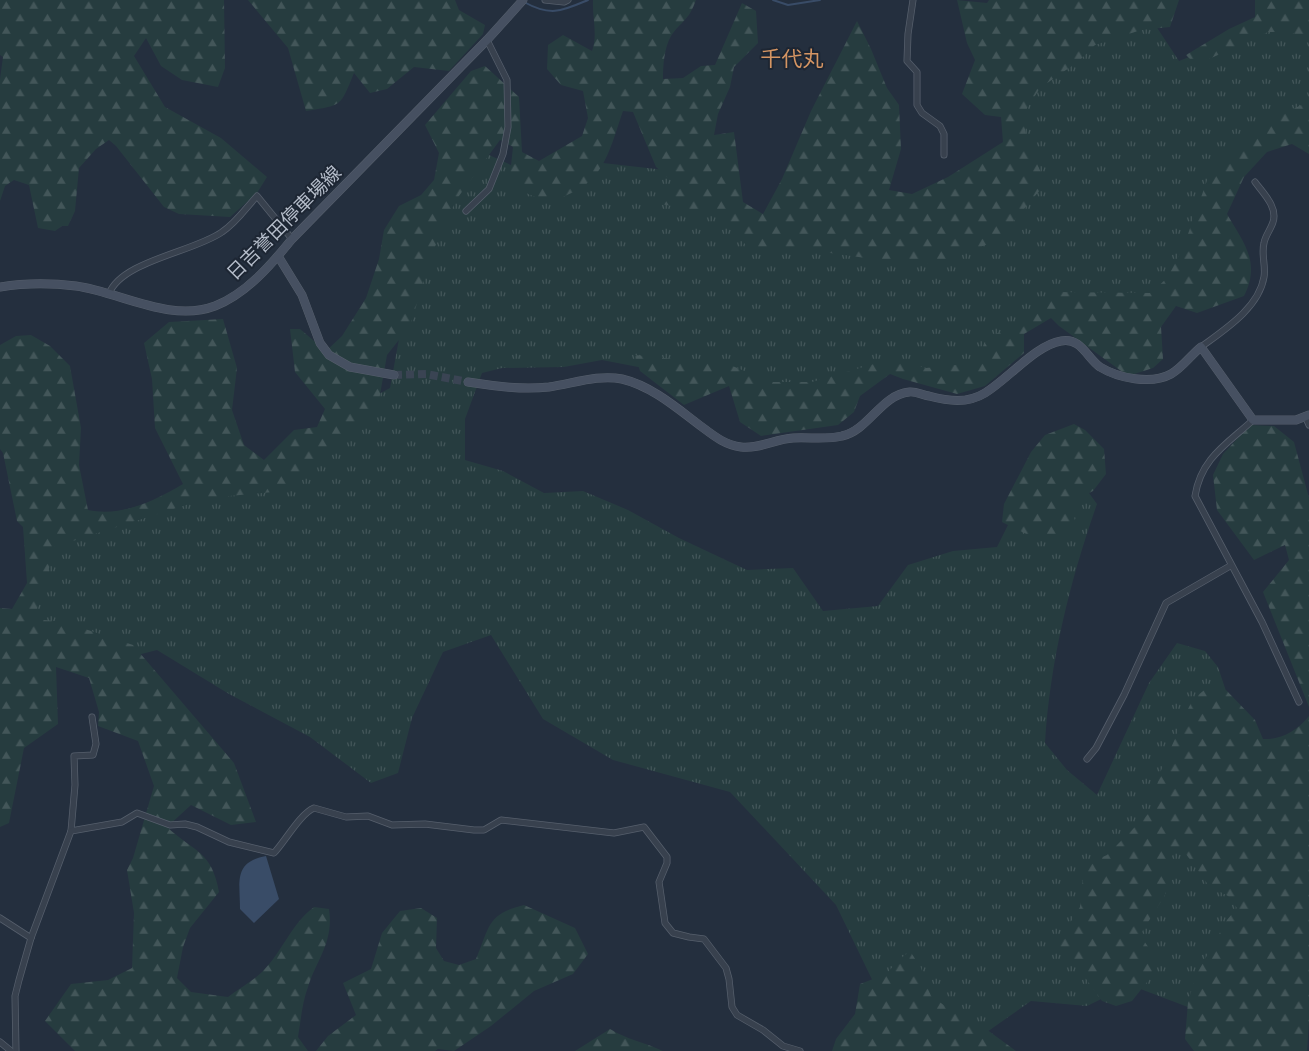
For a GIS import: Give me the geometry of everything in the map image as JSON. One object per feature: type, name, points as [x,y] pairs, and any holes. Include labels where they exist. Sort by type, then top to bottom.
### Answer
[{"type":"street","name":"日吉誉田停車場線","points":[[0,287],[14,285],[76,286],[168,309],[194,310],[213,307],[243,290],[278,256],[292,239],[487,40],[523,0]]},
{"type":"street","points":[[545,0],[564,2],[568,0]]},
{"type":"street","points":[[913,0],[908,34],[907,61],[917,72],[917,105],[922,113],[940,126],[944,134],[944,155]]},
{"type":"street","points":[[466,211],[489,189],[503,154],[508,127],[507,80],[487,40]]},
{"type":"street","points":[[468,382],[521,388],[548,387],[600,378],[619,379],[639,385],[653,392],[719,440],[740,447],[756,447],[793,438],[845,436],[860,427],[893,398],[910,392],[956,401],[984,394],[1048,344],[1060,341],[1074,342],[1084,349],[1098,366],[1108,371],[1148,379],[1158,379],[1172,373],[1238,320],[1252,302],[1264,280],[1263,245],[1273,223],[1274,213],[1270,203],[1255,182]]},
{"type":"street","points":[[109,294],[112,285],[139,268],[197,246],[222,232],[257,196],[292,239]]},
{"type":"street","points":[[278,256],[302,295],[320,343],[329,355],[350,367],[394,375]]},
{"type":"street","points":[[1202,347],[1253,420]]},
{"type":"street","points":[[1299,702],[1262,622],[1230,566],[1195,496],[1197,483],[1209,460],[1253,420],[1288,420],[1307,416],[1309,425]]},
{"type":"street","points":[[1087,759],[1096,748],[1124,695],[1166,603],[1230,566]]},
{"type":"street","points":[[16,1051],[15,996],[31,938],[72,831],[75,785],[74,756],[93,755],[96,744],[92,717]]},
{"type":"street","points":[[72,831],[122,822],[137,813],[170,824],[185,824],[197,827],[229,842],[274,853],[288,838],[300,819],[314,808],[346,817],[368,816],[392,825],[425,824],[474,830],[484,830],[501,820],[614,833],[644,827],[667,857],[667,863],[659,882],[665,923],[673,933],[689,938],[704,939],[710,944],[726,968],[729,979],[729,997],[736,1015],[763,1030],[783,1046],[800,1051]]},
{"type":"street","points":[[0,918],[31,938]]},
{"type":"street","points":[[0,1042],[11,1051]]},
{"type":"green space","points":[[0,0],[224,0],[225,68],[218,87],[182,80],[161,66],[146,38],[134,56],[165,107],[221,138],[267,177],[257,193],[230,217],[179,214],[164,207],[116,146],[109,140],[96,149],[79,168],[75,211],[68,226],[62,226],[55,231],[38,228],[29,185],[14,180],[5,186],[0,201],[0,79],[3,57],[0,55]]},
{"type":"green space","points":[[248,0],[455,0],[459,10],[485,25],[483,34],[449,71],[414,67],[387,89],[370,93],[354,73],[346,92],[339,102],[327,107],[306,111],[288,48]]},
{"type":"green space","points":[[593,0],[696,0],[687,17],[671,36],[664,57],[663,79],[683,78],[701,66],[715,65],[742,3],[756,11],[758,43],[734,67],[730,87],[718,114],[714,135],[734,132],[743,202],[763,214],[782,179],[811,111],[857,21],[887,88],[899,105],[901,149],[889,190],[912,194],[948,177],[1003,142],[1001,117],[985,115],[962,94],[975,60],[967,43],[957,0],[987,3],[989,0],[1179,0],[1170,27],[1141,30],[1095,45],[1079,61],[1040,88],[1022,116],[1029,147],[1046,183],[1012,223],[991,243],[933,264],[908,264],[795,248],[754,253],[715,214],[661,204],[675,184],[656,167],[633,112],[623,111],[605,160],[590,181],[580,189],[554,200],[533,196],[509,184],[513,147],[500,140],[456,200],[433,251],[410,326],[387,355],[378,406],[303,477],[284,491],[208,498],[54,547],[34,619],[64,622],[133,645],[234,763],[256,822],[231,825],[191,805],[167,827],[207,860],[216,878],[219,892],[190,928],[183,947],[177,978],[191,992],[228,997],[263,971],[299,921],[314,907],[329,909],[330,921],[324,950],[304,999],[298,1037],[308,1051],[75,1051],[45,1021],[71,984],[108,980],[132,968],[134,913],[127,870],[133,858],[154,786],[138,741],[98,726],[99,712],[89,678],[56,667],[58,724],[24,748],[9,823],[0,827],[0,608],[12,609],[27,583],[23,527],[17,521],[3,453],[0,449],[0,345],[16,336],[31,335],[50,346],[70,366],[81,428],[79,465],[88,510],[101,512],[137,506],[149,502],[183,484],[155,428],[152,379],[144,343],[169,322],[223,319],[237,368],[232,410],[244,445],[264,460],[294,430],[317,427],[325,409],[295,372],[290,329],[300,329],[326,351],[342,336],[366,298],[379,259],[384,230],[399,206],[421,195],[434,180],[439,153],[425,125],[471,71],[485,66],[519,97],[522,152],[539,161],[582,136],[588,118],[583,91],[561,85],[547,69],[548,45],[563,35],[592,51],[595,32]]},
{"type":"green space","points":[[1255,0],[1309,0],[1309,41],[1290,32],[1268,32],[1196,65],[1186,55],[1229,29],[1255,17]]},
{"type":"green space","points":[[1309,15],[1309,133],[1244,157],[1154,313],[1052,306],[960,381],[897,368],[858,383],[757,390],[602,360],[564,367],[502,368],[482,373],[465,419],[465,460],[503,471],[544,493],[583,491],[628,510],[679,538],[747,570],[793,568],[823,611],[878,606],[908,565],[953,551],[997,547],[1017,507],[1073,471],[1097,504],[1078,562],[1063,622],[1051,682],[1045,743],[1067,770],[1097,795],[1149,683],[1177,643],[1205,651],[1218,667],[1238,727],[1302,785],[1214,1017],[1130,985],[1087,1006],[1031,1001],[960,1051],[894,1025],[836,905],[730,792],[613,760],[543,719],[491,635],[443,652],[412,718],[398,773],[371,783],[310,737],[229,694],[157,650],[122,659],[33,637],[30,601],[51,529],[249,477],[351,409],[390,388],[407,295],[478,150],[535,176],[594,162],[683,172],[751,225],[1004,202],[1012,92],[1041,62],[1152,20],[1179,61],[1239,37]]},
{"type":"green space","points":[[1309,102],[1309,154],[1292,144],[1267,152],[1244,177],[1227,214],[1244,244],[1251,263],[1249,284],[1244,296],[1197,313],[1176,306],[1161,327],[1163,359],[1153,368],[1128,376],[1059,326],[1051,318],[1024,334],[1024,353],[985,386],[957,394],[890,374],[860,396],[854,412],[838,425],[761,436],[740,422],[729,386],[684,405],[640,371],[635,355],[730,365],[771,382],[812,382],[894,358],[926,368],[974,363],[988,338],[1030,317],[1051,292],[1151,293],[1167,278],[1183,248],[1209,175],[1257,126]]},
{"type":"green space","points":[[1074,424],[1085,430],[1104,449],[1106,474],[1093,491],[1070,503],[1076,524],[1068,535],[1041,538],[1027,534],[1002,522],[1004,504],[1031,452],[1045,435]]},
{"type":"green space","points":[[1250,425],[1274,426],[1294,442],[1309,498],[1309,707],[1263,592],[1289,560],[1285,545],[1254,560],[1217,510],[1213,475],[1223,454]]},
{"type":"green space","points":[[1212,684],[1226,690],[1255,720],[1263,739],[1276,738],[1288,734],[1309,716],[1309,1021],[1307,1051],[1194,1051],[1185,1039],[1188,1002],[1196,975],[1227,920],[1237,908],[1228,896],[1209,886],[1186,854],[1174,852],[1168,865],[1165,895],[1140,935],[1153,954],[1155,972],[1132,1001],[1116,1006],[1102,1001],[1076,965],[1057,944],[1080,907],[1083,873],[1087,864],[1107,855],[1150,812],[1160,773],[1187,711],[1193,699]]},
{"type":"green space","points":[[524,905],[575,928],[588,954],[573,974],[534,991],[491,1026],[454,1051],[438,1049],[435,1051],[316,1051],[328,1036],[356,1015],[343,983],[371,969],[382,933],[400,911],[421,908],[437,918],[436,948],[444,961],[459,965],[476,959],[491,923],[496,917]]},
{"type":"green space","points":[[910,951],[921,968],[931,996],[948,1008],[967,1015],[1016,1051],[832,1051],[836,1039],[855,1014],[860,984],[886,974]]},
{"type":"green space","points":[[610,1029],[623,1036],[663,1051],[575,1051]]},
{"type":"water","points":[[266,856],[279,899],[254,923],[240,909],[241,875],[243,868],[248,863]]},
{"type":"waterway","points":[[524,2],[542,10],[556,11],[588,0]]},
{"type":"waterway","points":[[773,0],[788,5],[820,0]]},
{"type":"tunnel","points":[[394,375],[426,374],[468,382]]},
{"type":"district","name":"千代丸","points":[[792,58]]}]
